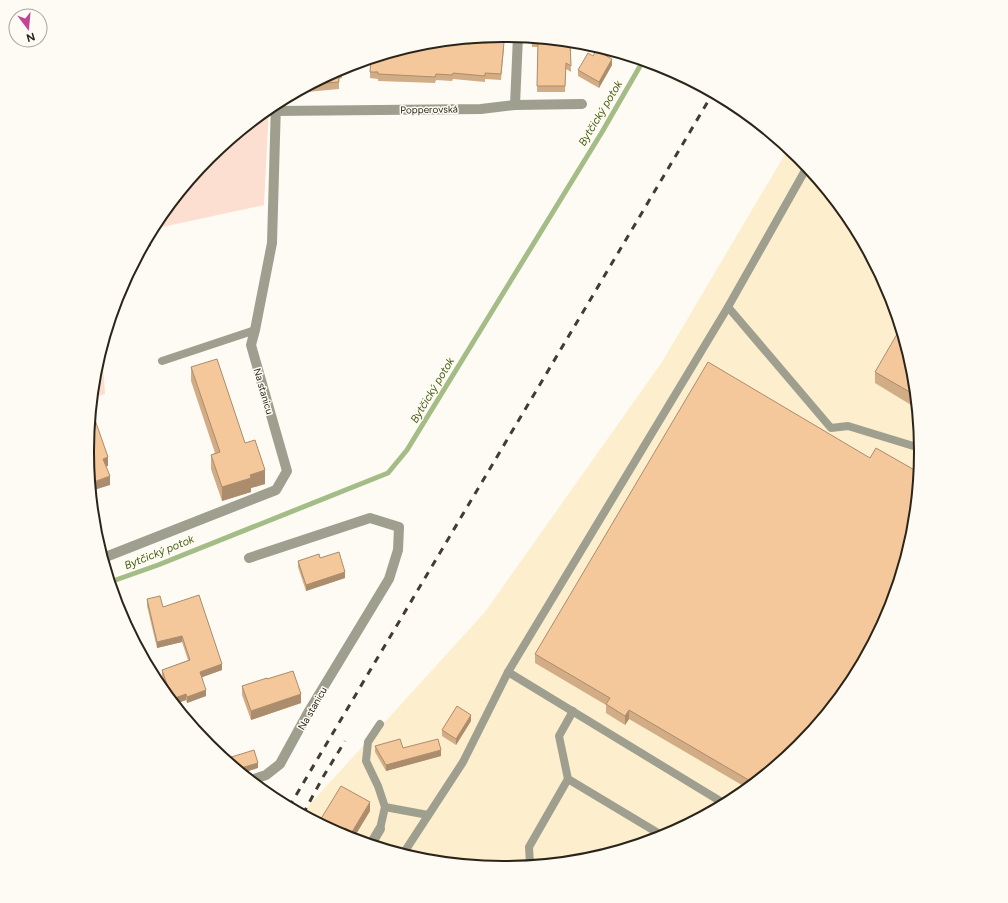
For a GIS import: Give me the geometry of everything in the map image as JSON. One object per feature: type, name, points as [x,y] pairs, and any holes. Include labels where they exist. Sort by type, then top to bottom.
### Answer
[{"type":"street","points":[[515,105],[518,43]]},
{"type":"street","name":"Popperovská","points":[[283,107],[481,108],[515,105],[582,104]]},
{"type":"street","name":"Na stanicu","points":[[108,556],[276,490],[287,472],[251,345],[272,243],[276,111]]},
{"type":"street","name":"Na stanicu","points":[[249,558],[370,518],[398,527],[398,550],[389,579],[309,711],[280,764],[266,775],[257,778]]},
{"type":"street","points":[[374,840],[380,829]]},
{"type":"lane","points":[[406,849],[463,762],[508,672],[728,306],[804,172]]},
{"type":"lane","points":[[728,306],[830,428],[848,426],[914,446]]},
{"type":"lane","points":[[162,361],[255,330]]},
{"type":"lane","points":[[508,672],[719,800]]},
{"type":"lane","points":[[530,860],[529,847],[568,779],[559,736],[573,711]]},
{"type":"lane","points":[[380,724],[368,742],[366,761],[378,786],[385,807],[380,829]]},
{"type":"lane","points":[[568,779],[656,832]]},
{"type":"lane","points":[[385,807],[428,815]]},
{"type":"shaded area","points":[[269,117],[264,205],[162,227],[179,202],[214,162]]},
{"type":"shaded area","points":[[785,154],[812,181],[829,202],[859,247],[871,270],[892,320],[900,346],[906,372],[913,425],[913,478],[906,531],[901,554],[809,725],[794,741],[753,776],[732,792],[709,806],[661,830],[610,847],[584,853],[531,860],[504,861],[477,860],[424,853],[398,847],[347,830],[305,809],[485,612],[662,362]]},
{"type":"shaded area","points":[[103,367],[105,394],[98,396]]},
{"type":"building","points":[[504,42],[501,74],[485,73],[485,76],[453,73],[452,75],[436,74],[435,77],[378,74],[378,72],[370,72],[371,65],[398,56],[451,46]]},
{"type":"building","points":[[538,44],[570,48],[571,66],[566,63],[565,86],[537,86]]},
{"type":"building","points":[[595,52],[604,55],[612,59],[599,82],[578,70],[588,53],[593,56]]},
{"type":"building","points":[[339,77],[339,82],[325,83]]},
{"type":"building","points":[[897,335],[906,372],[909,392],[875,372]]},
{"type":"building","points":[[217,359],[245,443],[255,440],[265,470],[250,475],[251,478],[222,487],[211,455],[220,452],[191,367]]},
{"type":"building","points":[[708,362],[870,458],[876,448],[913,469],[910,505],[900,557],[882,608],[859,656],[829,701],[812,722],[794,741],[748,780],[629,710],[625,716],[606,704],[610,698],[535,654]]},
{"type":"building","points":[[95,421],[108,457],[103,459],[110,476],[95,481],[94,452]]},
{"type":"building","points":[[339,552],[345,572],[306,585],[298,561],[319,554],[320,558]]},
{"type":"building","points":[[199,595],[222,664],[200,672],[206,690],[187,697],[186,694],[177,697],[166,682],[162,670],[190,660],[182,636],[157,642],[147,599],[160,596],[163,607]]},
{"type":"building","points":[[293,671],[301,694],[251,711],[242,686]]},
{"type":"building","points":[[457,706],[471,715],[456,739],[442,730]]},
{"type":"building","points":[[400,739],[403,748],[438,739],[441,750],[386,765],[375,746]]},
{"type":"building","points":[[254,750],[258,763],[244,767],[232,757]]},
{"type":"building","points":[[341,786],[370,802],[352,832],[321,818]]},
{"type":"waterway","name":"Bytčický potok","points":[[115,580],[158,565],[388,473],[407,450],[602,132],[640,66]]},
{"type":"railway","points":[[292,802],[710,98]]},
{"type":"railway","points":[[305,809],[345,741]]}]
